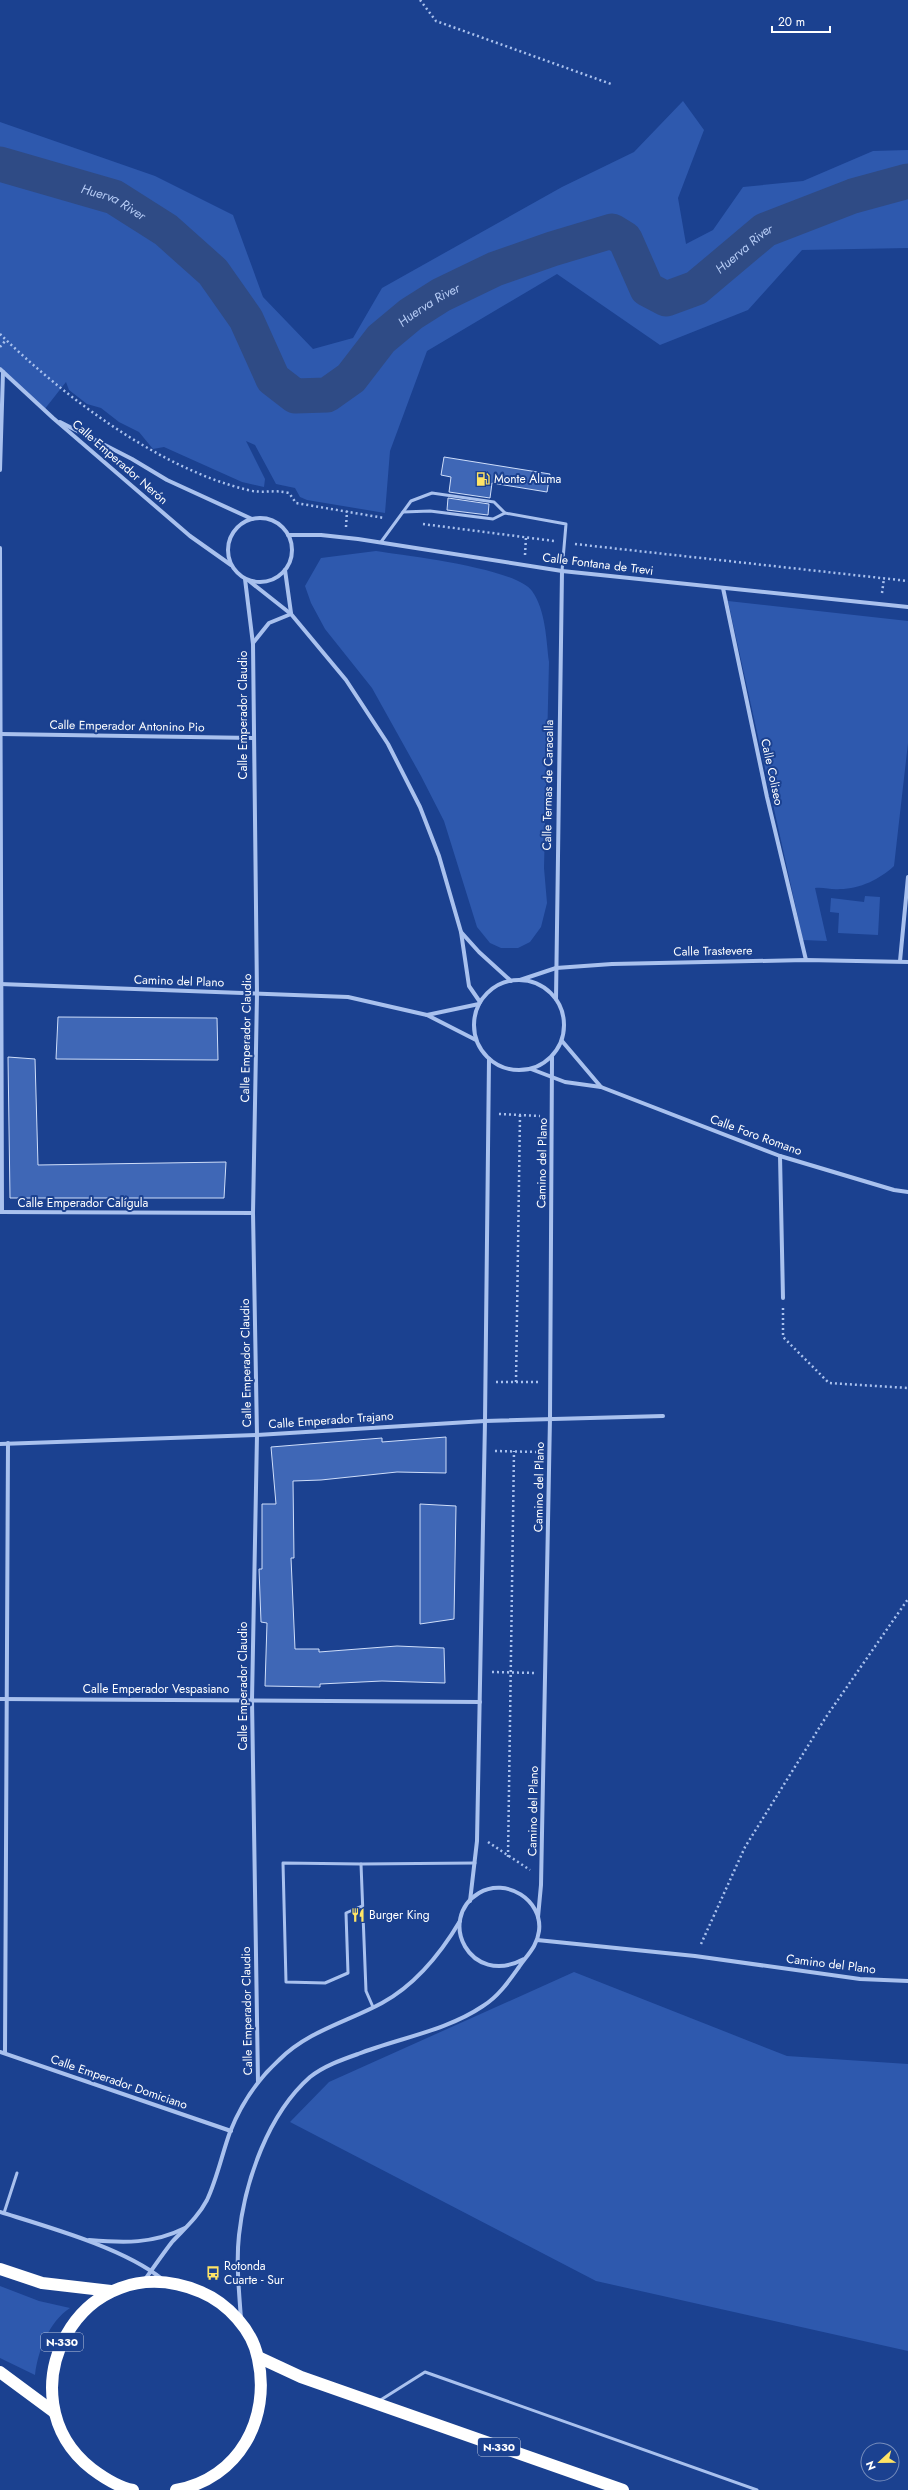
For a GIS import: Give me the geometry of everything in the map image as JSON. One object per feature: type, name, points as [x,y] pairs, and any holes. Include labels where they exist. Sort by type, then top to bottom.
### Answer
[{"type":"highway","name":"N-330","points":[[0,2269],[42,2283],[111,2291]]},
{"type":"highway","name":"N-330","points":[[133,2490],[104,2479],[81,2462],[64,2439],[54,2412],[51,2383],[55,2355],[68,2329],[82,2312],[111,2291],[144,2281],[166,2281],[180,2283],[214,2298],[241,2323],[251,2339],[258,2357],[262,2389],[257,2421],[242,2450],[219,2473],[191,2488],[176,2490]]},
{"type":"highway","name":"N-330","points":[[258,2357],[301,2377],[623,2490]]},
{"type":"highway","points":[[0,2372],[54,2412]]},
{"type":"street","name":"Calle Emperador Nerón","points":[[1,371],[53,418],[190,536],[231,565]]},
{"type":"street","points":[[0,470],[1,371]]},
{"type":"street","points":[[53,418],[132,459],[167,480],[252,519]]},
{"type":"street","points":[[291,614],[285,570],[292,553],[288,535],[281,527],[272,521],[263,518],[252,519],[236,529],[230,537],[228,556],[231,565],[247,580],[291,614],[350,686],[392,750],[431,834],[461,932],[469,986],[480,1003]]},
{"type":"street","name":"Calle Fontana de Trevi","points":[[288,535],[321,535],[381,542],[562,571],[908,607]]},
{"type":"street","name":"Calle Emperador Calígula","points":[[0,548],[2,734],[1,1212],[253,1214]]},
{"type":"street","points":[[247,580],[268,582],[285,570]]},
{"type":"street","name":"Calle Termas de Caracalla","points":[[556,999],[562,571]]},
{"type":"street","name":"Calle Emperador Claudio","points":[[247,580],[253,644],[252,738],[257,994],[253,1214],[257,1435],[252,1700],[258,2082]]},
{"type":"street","name":"Calle Coliseo","points":[[723,588],[767,797],[806,960]]},
{"type":"street","name":"Calle Emperador Claudio","points":[[253,644],[256,636],[269,623],[291,614]]},
{"type":"street","name":"Calle Emperador Antonino Pio","points":[[2,734],[252,738]]},
{"type":"street","points":[[900,961],[908,877]]},
{"type":"street","points":[[461,932],[479,952],[511,980]]},
{"type":"street","name":"Calle Trastevere","points":[[520,980],[556,968],[689,961],[806,960],[908,962]]},
{"type":"street","points":[[511,980],[520,980],[540,985],[556,999],[564,1021],[562,1041],[552,1057],[531,1069],[509,1070],[489,1059],[476,1040],[474,1022],[480,1003],[494,988],[511,980]]},
{"type":"street","name":"Camino del Plano","points":[[1,984],[348,997],[427,1015],[476,1040]]},
{"type":"street","name":"Camino del Plano","points":[[427,1015],[480,1003]]},
{"type":"street","name":"Calle Foro Romano","points":[[562,1041],[601,1087]]},
{"type":"street","name":"Camino del Plano","points":[[538,1918],[541,1876],[550,1452],[553,1116],[552,1057]]},
{"type":"street","points":[[144,2281],[174,2241],[190,2225],[207,2200],[239,2112],[258,2082],[280,2058],[300,2042],[323,2029],[373,2007],[413,1980],[441,1950],[460,1921],[470,1901],[478,1841],[486,1382],[489,1059]]},
{"type":"street","name":"Calle Foro Romano","points":[[531,1069],[553,1079],[601,1087],[780,1156],[894,1190],[908,1192]]},
{"type":"street","points":[[780,1156],[783,1298]]},
{"type":"street","name":"Calle Emperador Trajano","points":[[0,1444],[257,1435],[550,1418],[663,1416]]},
{"type":"street","points":[[2,2053],[8,1699],[8,1443]]},
{"type":"street","name":"Calle Emperador Vespasiano","points":[[0,1699],[480,1702]]},
{"type":"street","points":[[241,2323],[239,2235],[249,2183],[266,2140],[294,2094],[311,2077],[331,2064],[461,2018],[484,2006],[506,1985],[538,1940],[538,1918],[525,1897],[515,1890],[491,1888],[479,1893],[470,1901]]},
{"type":"street","points":[[460,1921],[460,1934],[465,1947],[474,1958],[485,1965],[498,1968],[512,1966],[524,1959]]},
{"type":"street","name":"Camino del Plano","points":[[538,1940],[696,1956],[860,1979],[908,1981]]},
{"type":"street","name":"Calle Emperador Domiciano","points":[[2,2053],[231,2131]]},
{"type":"street","points":[[2,2212],[85,2240],[152,2270],[166,2281]]},
{"type":"street","points":[[85,2240],[138,2243],[165,2237],[190,2225]]},
{"type":"lane","points":[[381,542],[411,501],[432,493],[494,502],[505,513],[566,524],[562,571]]},
{"type":"lane","points":[[403,512],[430,511],[493,519],[505,513]]},
{"type":"lane","points":[[362,1906],[346,1913],[348,1973],[325,1983],[286,1982],[283,1863],[475,1863]]},
{"type":"lane","points":[[361,1864],[366,1991],[373,2007]]},
{"type":"lane","points":[[2,2212],[17,2173]]},
{"type":"lane","points":[[375,2403],[425,2372],[757,2490]]},
{"type":"path","points":[[420,0],[436,21],[611,84]]},
{"type":"path","points":[[0,347],[6,340]]},
{"type":"path","points":[[525,565],[526,537]]},
{"type":"path","points":[[488,1114],[553,1116]]},
{"type":"path","points":[[516,1382],[520,1115]]},
{"type":"path","points":[[783,1298],[783,1337],[830,1383],[908,1388]]},
{"type":"path","points":[[486,1382],[550,1382]]},
{"type":"path","points":[[485,1451],[550,1452]]},
{"type":"path","points":[[508,1857],[512,1672],[514,1451]]},
{"type":"path","points":[[696,1956],[745,1847],[826,1717],[908,1599]]},
{"type":"path","points":[[481,1671],[545,1673]]},
{"type":"path","points":[[478,1841],[490,1842],[508,1857],[541,1876]]},
{"type":"shaded area","points":[[683,101],[704,130],[678,198],[686,244],[713,230],[743,187],[803,181],[873,151],[908,150],[908,248],[802,250],[748,310],[660,345],[557,274],[427,351],[390,451],[385,513],[307,500],[300,497],[295,488],[276,484],[255,445],[246,441],[265,479],[264,487],[242,482],[164,447],[153,449],[139,432],[119,422],[101,408],[87,404],[69,390],[66,382],[44,410],[0,369],[0,122],[155,176],[233,215],[263,297],[313,349],[353,338],[382,288],[562,187],[634,152]]},
{"type":"shaded area","points":[[376,551],[460,564],[505,576],[522,583],[532,591],[540,607],[545,625],[549,662],[544,868],[547,903],[541,927],[530,942],[518,948],[501,948],[490,943],[477,927],[444,821],[421,776],[372,688],[325,629],[311,603],[305,586],[321,558]]},
{"type":"shaded area","points":[[728,601],[908,621],[908,743],[894,866],[876,879],[855,887],[847,889],[815,888],[827,941],[803,940]]},
{"type":"shaded area","points":[[865,896],[880,897],[878,935],[838,933],[839,913],[830,912],[831,898],[864,902]]},
{"type":"shaded area","points":[[574,1972],[787,2056],[908,2064],[908,2351],[596,2281],[290,2122],[329,2082]]},
{"type":"shaded area","points":[[0,2286],[39,2301],[70,2308],[50,2329],[39,2356],[35,2375],[0,2358]]},
{"type":"building","points":[[444,457],[550,474],[547,492],[492,483],[490,498],[449,492],[451,477],[441,475]]},
{"type":"building","points":[[448,498],[489,504],[488,515],[447,510]]},
{"type":"building","points":[[58,1017],[217,1018],[218,1060],[56,1059]]},
{"type":"building","points":[[8,1057],[35,1059],[38,1165],[226,1162],[224,1198],[10,1198]]},
{"type":"building","points":[[446,1437],[446,1473],[397,1472],[321,1480],[293,1481],[294,1558],[291,1558],[295,1649],[319,1649],[319,1652],[397,1646],[444,1648],[445,1683],[382,1681],[320,1684],[320,1687],[265,1686],[267,1623],[261,1622],[259,1569],[262,1569],[262,1504],[276,1504],[271,1447],[382,1438],[382,1442]]},
{"type":"building","points":[[420,1504],[456,1506],[454,1619],[420,1624]]},
{"type":"waterway","name":"Huerva River","points":[[0,164],[114,197],[166,230],[213,272],[246,319],[273,379],[295,396],[327,395],[351,378],[381,339],[411,314],[441,295],[495,269],[552,249],[612,231],[625,239],[647,289],[666,299],[696,288],[765,230],[853,196],[908,181]]},
{"type":"place","name":"Monte Aluma","points":[[483,479]]},
{"type":"place","name":"Burger King","points":[[358,1915]]},
{"type":"place","name":"Rotonda Cuarte - Sur","points":[[213,2273]]}]
